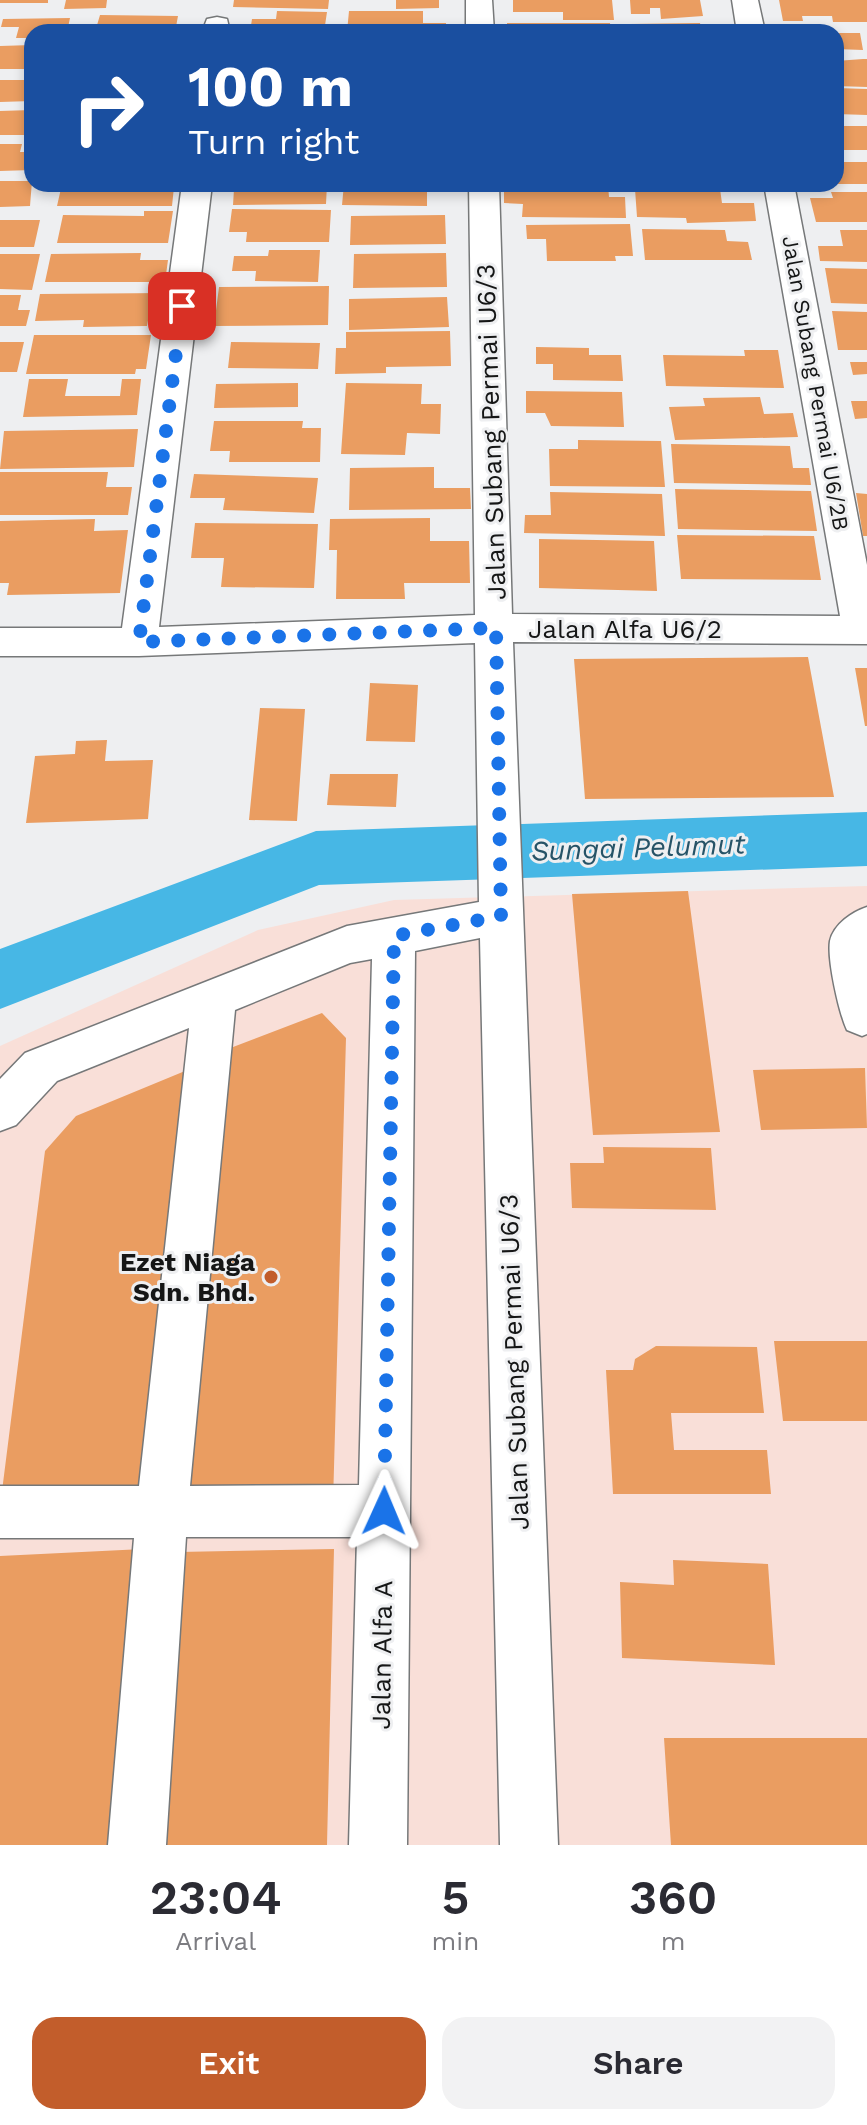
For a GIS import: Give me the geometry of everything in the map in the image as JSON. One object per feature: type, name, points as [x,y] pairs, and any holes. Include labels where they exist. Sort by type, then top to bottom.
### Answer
[{"type":"street","points":[[479,0],[480,24]]},
{"type":"street","points":[[745,0],[750,24]]},
{"type":"street","points":[[139,642],[196,192]]},
{"type":"street","name":"Jalan Subang Permai U6/3","points":[[484,192],[498,825],[529,1845]]},
{"type":"street","name":"Jalan Subang Permai U6/2B","points":[[781,192],[864,630]]},
{"type":"street","name":"Jalan Alfa U6/2","points":[[0,642],[139,642],[496,628],[864,630]]},
{"type":"street","points":[[0,1110],[41,1067],[347,945],[394,936],[500,898]]},
{"type":"street","points":[[862,1016],[851,942],[867,925]]},
{"type":"street","name":"Jalan Alfa A","points":[[378,1845],[394,936]]},
{"type":"street","points":[[137,1845],[162,1510],[214,998]]},
{"type":"street","points":[[0,1512],[384,1511]]},
{"type":"shaded area","points":[[867,886],[867,1845],[0,1845],[0,1046],[258,930],[394,900]]},
{"type":"building","points":[[0,0],[48,0],[48,3],[0,3]]},
{"type":"building","points":[[66,0],[107,0],[106,8],[64,9]]},
{"type":"building","points":[[234,0],[329,0],[328,9],[233,7]]},
{"type":"building","points":[[396,0],[439,0],[439,8],[396,9]]},
{"type":"building","points":[[513,0],[612,0],[614,20],[563,20],[563,12],[513,12]]},
{"type":"building","points":[[630,0],[700,0],[703,16],[661,19],[660,8],[650,8],[650,14],[631,14]]},
{"type":"building","points":[[779,0],[867,0],[867,22],[833,22],[832,16],[802,16],[803,21],[783,21]]},
{"type":"building","points":[[277,11],[327,12],[325,24],[251,24],[252,19],[276,19]]},
{"type":"building","points":[[349,11],[423,11],[423,23],[446,23],[446,24],[348,24]]},
{"type":"building","points":[[100,15],[178,16],[176,24],[97,24]]},
{"type":"building","points":[[70,18],[69,24],[24,24],[24,38],[16,38],[19,27],[1,27],[3,19]]},
{"type":"building","points":[[610,23],[610,24],[507,24]]},
{"type":"building","points":[[844,33],[860,33],[863,50],[844,49]]},
{"type":"building","points":[[24,45],[24,69],[0,69],[0,46]]},
{"type":"building","points":[[867,59],[867,87],[844,86],[844,60]]},
{"type":"building","points":[[0,80],[24,80],[24,101],[0,102]]},
{"type":"building","points":[[844,88],[867,89],[867,115],[844,114]]},
{"type":"building","points":[[24,110],[24,135],[0,135],[0,111]]},
{"type":"building","points":[[844,126],[867,126],[867,150],[844,150]]},
{"type":"building","points":[[0,144],[22,144],[20,152],[24,152],[24,170],[0,171]]},
{"type":"building","points":[[844,162],[867,162],[867,184],[844,184]]},
{"type":"building","points":[[0,181],[24,181],[24,192],[31,192],[30,206],[0,207]]},
{"type":"building","points":[[60,192],[173,192],[172,206],[57,206]]},
{"type":"building","points":[[234,192],[327,192],[326,204],[233,205]]},
{"type":"building","points":[[343,192],[427,192],[427,206],[342,205]]},
{"type":"building","points":[[504,192],[609,192],[609,197],[625,197],[626,218],[522,217],[523,204],[504,203]]},
{"type":"building","points":[[635,192],[720,192],[722,203],[754,203],[756,221],[687,223],[686,218],[637,217]]},
{"type":"building","points":[[831,192],[867,192],[867,222],[816,222],[810,198],[833,198]]},
{"type":"building","points":[[232,209],[331,210],[329,242],[246,242],[247,232],[229,232]]},
{"type":"building","points":[[144,211],[173,211],[168,243],[57,243],[63,215],[144,216]]},
{"type":"building","points":[[445,215],[446,244],[350,245],[351,216]]},
{"type":"building","points":[[0,220],[40,220],[34,247],[0,247]]},
{"type":"building","points":[[630,224],[633,256],[615,256],[616,261],[547,261],[546,239],[527,239],[526,225]]},
{"type":"building","points":[[642,229],[725,230],[727,241],[748,242],[752,260],[645,260]]},
{"type":"building","points":[[840,230],[867,230],[867,262],[820,261],[818,246],[843,246]]},
{"type":"building","points":[[269,250],[320,250],[318,282],[255,281],[256,271],[232,271],[234,256],[268,256]]},
{"type":"building","points":[[141,253],[140,260],[168,260],[165,282],[45,282],[51,254]]},
{"type":"building","points":[[446,253],[447,287],[353,288],[354,254]]},
{"type":"building","points":[[0,254],[40,254],[32,290],[0,289]]},
{"type":"building","points":[[825,268],[867,269],[867,304],[831,303]]},
{"type":"building","points":[[329,286],[328,325],[214,326],[219,287]]},
{"type":"building","points":[[165,293],[162,315],[149,315],[147,326],[83,327],[84,320],[35,321],[40,294]]},
{"type":"building","points":[[0,295],[21,295],[18,310],[30,310],[26,326],[0,326]]},
{"type":"building","points":[[447,297],[449,327],[349,330],[349,299]]},
{"type":"building","points":[[832,311],[867,312],[867,350],[838,350]]},
{"type":"building","points":[[450,331],[451,366],[386,367],[386,373],[335,374],[336,348],[346,348],[346,332]]},
{"type":"building","points":[[34,335],[151,335],[146,369],[136,369],[135,374],[26,374]]},
{"type":"building","points":[[0,342],[24,342],[17,372],[0,372]]},
{"type":"building","points":[[231,342],[320,343],[318,369],[228,368]]},
{"type":"building","points":[[536,347],[589,348],[589,355],[621,355],[623,381],[553,380],[553,364],[536,364]]},
{"type":"building","points":[[744,350],[778,350],[784,388],[666,386],[663,355],[745,356]]},
{"type":"building","points":[[850,362],[867,362],[867,374],[853,375]]},
{"type":"building","points":[[29,379],[68,379],[65,396],[120,396],[122,379],[141,379],[137,415],[23,417]]},
{"type":"building","points":[[298,383],[298,407],[214,408],[216,384]]},
{"type":"building","points":[[346,383],[422,384],[421,404],[441,404],[440,434],[407,433],[405,455],[341,454]]},
{"type":"building","points":[[526,391],[622,392],[624,427],[551,426],[545,413],[526,413]]},
{"type":"building","points":[[760,397],[764,414],[793,413],[798,437],[675,440],[669,407],[705,406],[703,398]]},
{"type":"building","points":[[851,401],[867,401],[867,418],[855,419]]},
{"type":"building","points":[[214,421],[303,421],[302,428],[321,428],[320,462],[229,462],[230,451],[210,451]]},
{"type":"building","points":[[138,429],[134,467],[0,469],[4,431]]},
{"type":"building","points":[[578,440],[661,441],[665,487],[550,486],[549,449],[578,449]]},
{"type":"building","points":[[671,444],[790,446],[793,468],[809,468],[811,485],[674,483]]},
{"type":"building","points":[[434,467],[434,488],[470,488],[471,509],[349,510],[350,468]]},
{"type":"building","points":[[0,472],[108,472],[106,487],[132,487],[128,515],[0,515]]},
{"type":"building","points":[[194,474],[318,478],[314,513],[223,510],[225,498],[190,498]]},
{"type":"building","points":[[675,489],[811,491],[817,531],[678,529]]},
{"type":"building","points":[[550,492],[662,494],[665,536],[524,533],[525,515],[551,515]]},
{"type":"building","points":[[856,493],[867,494],[867,536],[863,536]]},
{"type":"building","points":[[430,518],[430,541],[469,541],[470,583],[404,583],[405,599],[336,599],[337,550],[329,550],[330,519]]},
{"type":"building","points":[[95,519],[94,531],[128,530],[120,593],[7,595],[9,583],[0,583],[0,521]]},
{"type":"building","points":[[195,523],[318,524],[314,588],[221,587],[224,558],[191,558]]},
{"type":"building","points":[[677,535],[814,536],[821,580],[681,579]]},
{"type":"building","points":[[539,539],[654,541],[657,591],[539,588]]},
{"type":"building","points":[[808,657],[834,797],[585,799],[574,659]]},
{"type":"building","points":[[855,668],[867,668],[867,726],[865,726]]},
{"type":"building","points":[[370,683],[418,685],[415,742],[366,741]]},
{"type":"building","points":[[260,708],[305,709],[297,821],[249,820]]},
{"type":"building","points":[[107,740],[105,761],[153,760],[148,819],[26,823],[35,756],[75,754],[76,741]]},
{"type":"building","points":[[330,774],[398,774],[396,807],[327,805]]},
{"type":"building","points":[[688,891],[720,1132],[593,1135],[572,894]]},
{"type":"building","name":"Ezet Niaga Sdn. Bhd.","points":[[322,1013],[346,1038],[333,1503],[183,1501],[220,1052]]},
{"type":"building","points":[[865,1068],[867,1128],[761,1130],[753,1070]]},
{"type":"building","points":[[185,1071],[140,1497],[0,1507],[45,1151],[76,1116]]},
{"type":"building","points":[[603,1147],[711,1148],[716,1210],[572,1208],[570,1163],[604,1163]]},
{"type":"building","points":[[774,1341],[867,1341],[867,1421],[783,1421]]},
{"type":"building","points":[[656,1346],[757,1347],[764,1413],[671,1413],[674,1450],[767,1450],[771,1494],[613,1494],[606,1370],[633,1370],[635,1359]]},
{"type":"building","points":[[143,1549],[117,1845],[0,1845],[0,1556]]},
{"type":"building","points":[[334,1549],[327,1845],[158,1845],[178,1552]]},
{"type":"building","points":[[673,1560],[768,1564],[775,1665],[622,1658],[620,1582],[674,1585]]},
{"type":"building","points":[[664,1738],[867,1738],[867,1845],[671,1845]]},
{"type":"waterway","name":"Sungai Pelumut","points":[[0,979],[316,858],[867,839]]},
{"type":"place","name":"Ezet Niaga Sdn. Bhd.","points":[[271,1277]]},
{"type":"route","points":[[182,306],[139,642],[496,628],[501,916],[394,936],[384,1511]]}]
